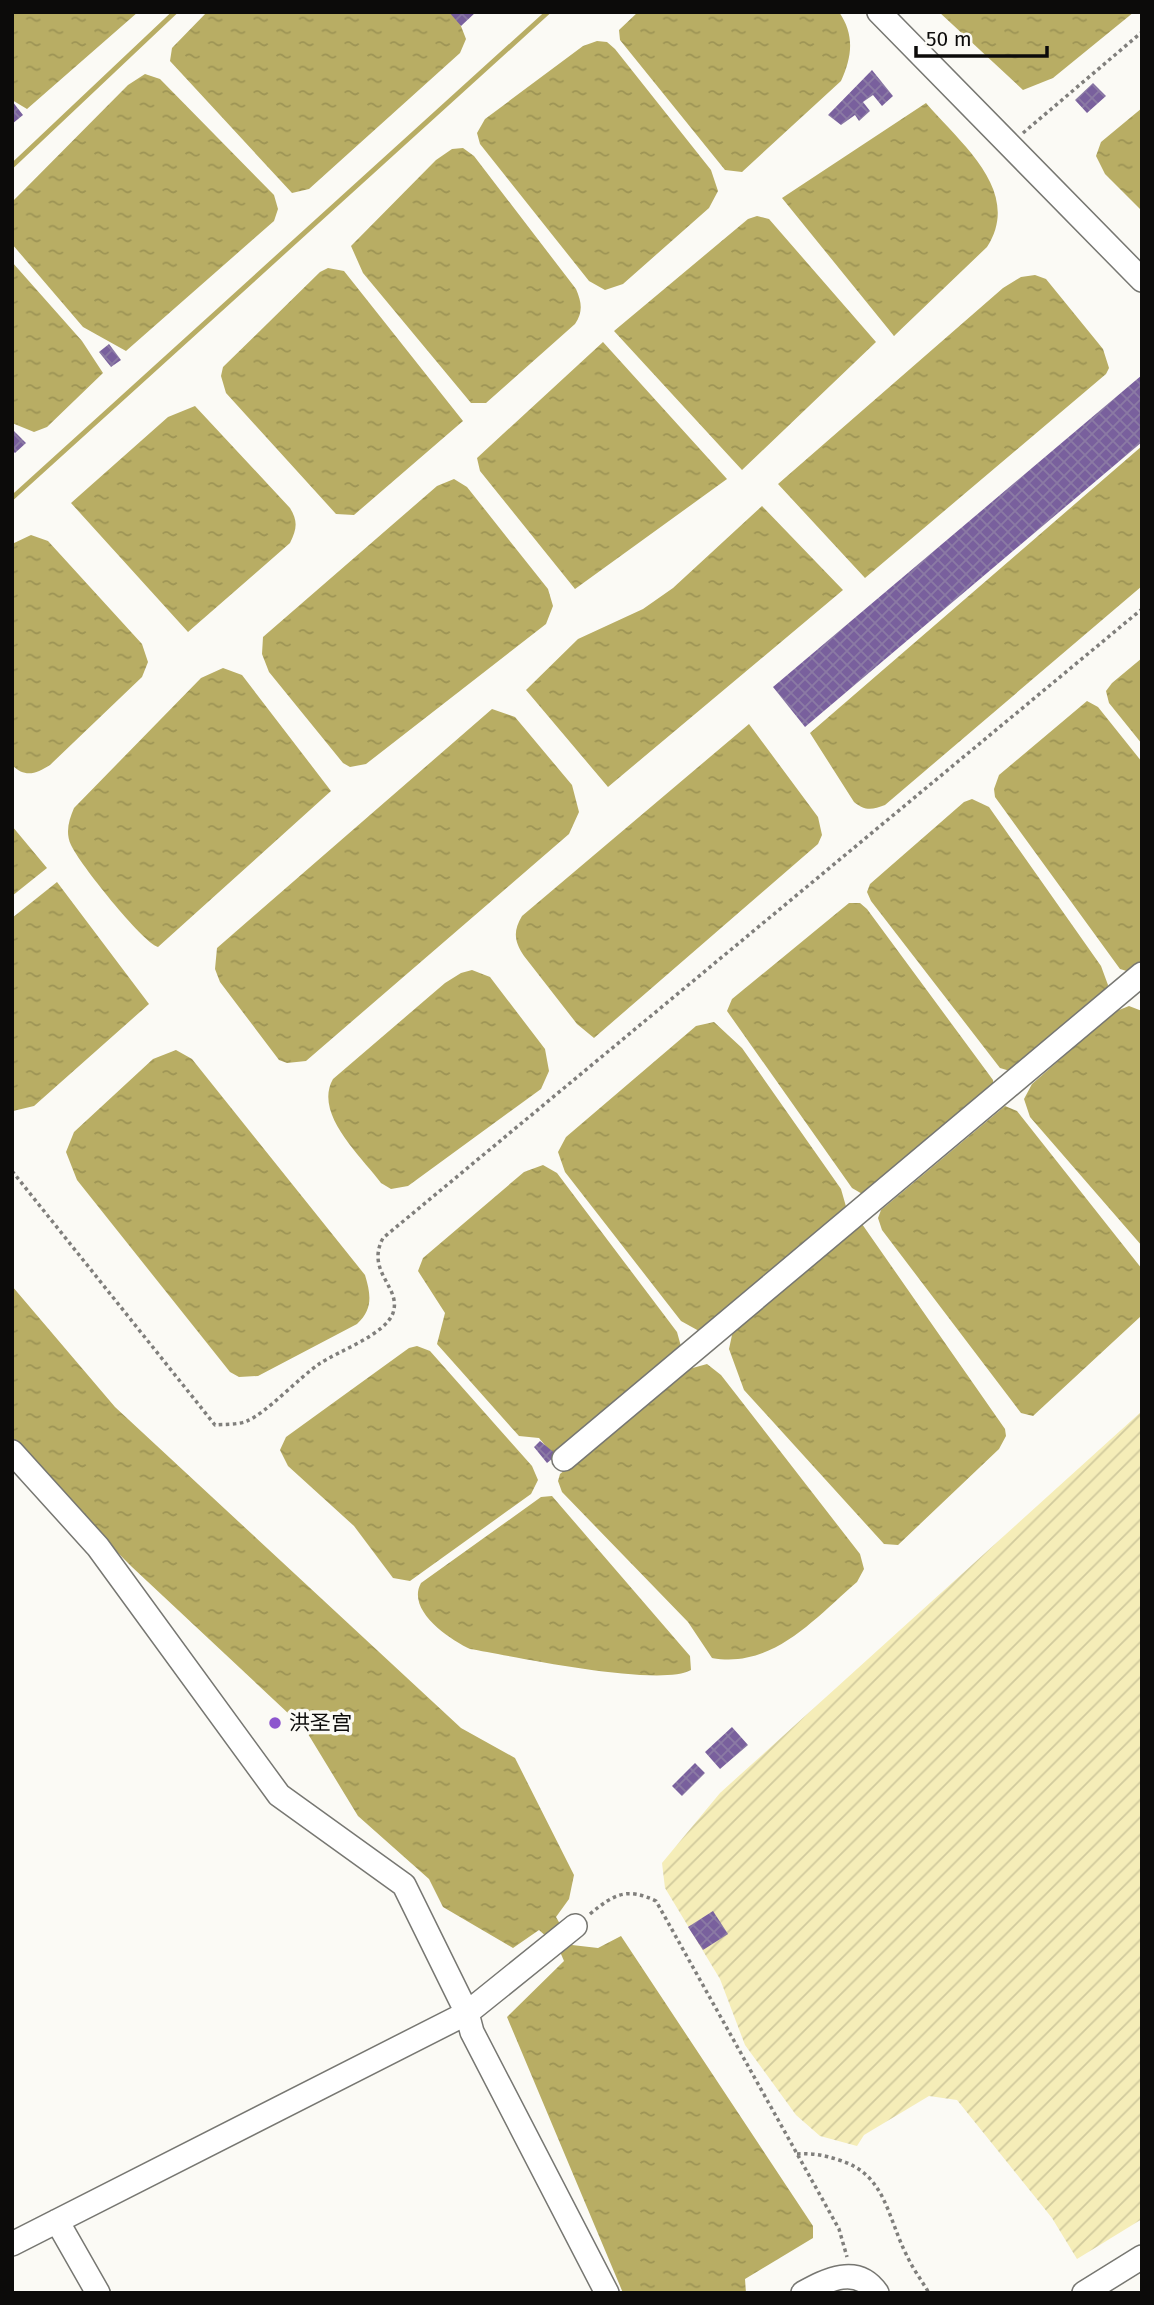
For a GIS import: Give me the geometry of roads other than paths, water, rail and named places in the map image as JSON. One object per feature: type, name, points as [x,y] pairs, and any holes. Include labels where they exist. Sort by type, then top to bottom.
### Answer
[{"type":"street","points":[[879,12],[1142,280]]},
{"type":"street","points":[[564,1459],[1142,974]]},
{"type":"street","points":[[12,1452],[98,1547],[279,1795],[404,1885],[467,2013],[472,2032],[607,2293]]},
{"type":"street","points":[[12,2244],[467,2013],[575,1926]]},
{"type":"street","points":[[57,2221],[98,2293]]},
{"type":"street","points":[[1084,2293],[1142,2257]]},
{"type":"street","points":[[803,2293],[830,2278],[852,2276],[864,2280],[877,2293]]},
{"type":"water","points":[[12,12],[138,12],[27,109],[12,100]]},
{"type":"water","points":[[207,12],[450,12],[459,21],[466,39],[460,53],[309,189],[292,193],[170,61],[172,48]]},
{"type":"water","points":[[638,12],[839,12],[850,38],[848,63],[841,81],[742,172],[725,170],[620,40],[619,30]]},
{"type":"water","points":[[939,12],[1134,12],[1053,78],[1023,90]]},
{"type":"water","points":[[597,41],[607,42],[615,49],[711,170],[718,191],[709,208],[623,284],[605,290],[589,281],[480,144],[477,133],[485,119],[583,46]]},
{"type":"water","points":[[145,74],[160,79],[274,195],[278,209],[274,221],[126,351],[83,327],[12,244],[12,202],[128,85]]},
{"type":"water","points":[[926,103],[983,169],[997,206],[996,226],[987,247],[894,336],[782,198]]},
{"type":"water","points":[[1142,108],[1142,211],[1105,174],[1096,156],[1101,142]]},
{"type":"water","points":[[463,148],[474,156],[576,289],[580,303],[575,324],[486,403],[471,403],[363,273],[351,246],[436,160],[452,149]]},
{"type":"water","points":[[757,216],[769,219],[876,342],[742,470],[614,331],[748,219]]},
{"type":"water","points":[[12,262],[82,341],[103,373],[47,427],[34,432],[12,423]]},
{"type":"water","points":[[328,268],[344,271],[463,421],[354,515],[336,514],[226,393],[221,376],[223,367],[320,272]]},
{"type":"water","points":[[1035,275],[1046,279],[1103,349],[1109,368],[1106,374],[865,578],[778,484],[1003,288],[1021,277]]},
{"type":"water","points":[[603,342],[727,479],[575,589],[480,471],[477,458]]},
{"type":"water","points":[[195,406],[290,508],[296,525],[290,543],[188,632],[71,503],[168,417]]},
{"type":"water","points":[[1142,446],[1142,586],[885,805],[869,809],[854,802],[810,733]]},
{"type":"water","points":[[454,479],[467,487],[548,589],[553,606],[546,624],[366,764],[350,767],[343,763],[269,672],[262,654],[263,637],[437,486]]},
{"type":"water","points":[[762,506],[843,590],[608,787],[526,690],[578,639],[643,609],[673,588]]},
{"type":"water","points":[[31,535],[48,541],[142,644],[148,662],[142,677],[50,765],[40,771],[26,773],[12,765],[12,544]]},
{"type":"water","points":[[1142,658],[1142,744],[1109,703],[1106,691]]},
{"type":"water","points":[[223,668],[242,675],[331,791],[158,947],[126,917],[76,854],[69,840],[69,822],[74,808],[201,678]]},
{"type":"water","points":[[1087,701],[1098,707],[1142,762],[1142,967],[1130,972],[1120,969],[995,797],[994,789],[999,775]]},
{"type":"water","points":[[492,709],[515,717],[572,785],[579,812],[569,834],[306,1061],[287,1063],[279,1060],[220,982],[215,969],[217,948]]},
{"type":"water","points":[[749,724],[818,817],[822,835],[818,844],[594,1038],[577,1024],[524,956],[516,936],[519,921]]},
{"type":"water","points":[[972,799],[989,807],[1101,966],[1108,985],[1106,994],[1010,1071],[1000,1068],[871,901],[867,892],[870,884],[964,802]]},
{"type":"water","points":[[12,826],[47,868],[12,896]]},
{"type":"water","points":[[57,882],[149,1004],[34,1106],[13,1111],[12,918]]},
{"type":"water","points":[[849,903],[860,903],[867,909],[993,1080],[993,1086],[864,1195],[852,1188],[727,1011],[732,999]]},
{"type":"water","points":[[472,970],[490,977],[545,1049],[549,1071],[541,1089],[408,1186],[391,1189],[381,1183],[352,1148],[334,1120],[329,1106],[333,1079],[445,983]]},
{"type":"water","points":[[1129,1006],[1142,1011],[1142,1246],[1030,1117],[1024,1099],[1032,1084],[1114,1012]]},
{"type":"water","points":[[714,1022],[742,1048],[841,1189],[847,1210],[699,1331],[681,1321],[565,1172],[558,1152],[566,1137],[696,1026]]},
{"type":"water","points":[[176,1050],[192,1059],[365,1275],[367,1282],[368,1307],[357,1324],[258,1376],[239,1377],[230,1372],[77,1180],[66,1152],[74,1132],[153,1059]]},
{"type":"water","points":[[1005,1106],[1017,1111],[1142,1269],[1140,1317],[1033,1416],[1021,1413],[882,1230],[878,1218],[881,1210]]},
{"type":"water","points":[[543,1165],[557,1173],[677,1332],[682,1350],[553,1455],[539,1438],[519,1436],[437,1344],[445,1313],[418,1271],[423,1258],[524,1172]]},
{"type":"water","points":[[862,1224],[1005,1429],[1006,1436],[999,1449],[898,1545],[884,1544],[744,1390],[729,1349],[732,1335],[742,1322]]},
{"type":"water","points":[[12,1286],[115,1407],[461,1728],[515,1758],[574,1875],[569,1899],[556,1917],[572,1945],[598,1948],[621,1936],[813,2226],[813,2238],[745,2279],[746,2293],[623,2293],[507,2017],[564,1961],[558,1947],[539,1930],[513,1948],[443,1907],[429,1879],[358,1816],[305,1729],[132,1567],[46,1481],[12,1440]]},
{"type":"water","points":[[417,1346],[430,1351],[532,1466],[538,1480],[531,1494],[410,1581],[393,1578],[354,1526],[288,1466],[280,1450],[286,1437],[409,1348]]},
{"type":"water","points":[[707,1364],[721,1375],[860,1554],[864,1569],[857,1582],[792,1638],[754,1656],[734,1659],[712,1658],[688,1622],[562,1492],[558,1481],[560,1474],[689,1369]]},
{"type":"water","points":[[552,1496],[690,1656],[691,1670],[674,1675],[618,1673],[470,1649],[441,1631],[424,1613],[418,1593],[421,1583],[541,1497]]},
{"type":"waterway","points":[[12,166],[175,12]]},
{"type":"waterway","points":[[12,498],[548,12]]},
{"type":"place","name":"洪圣宫","points":[[275,1723]]}]
